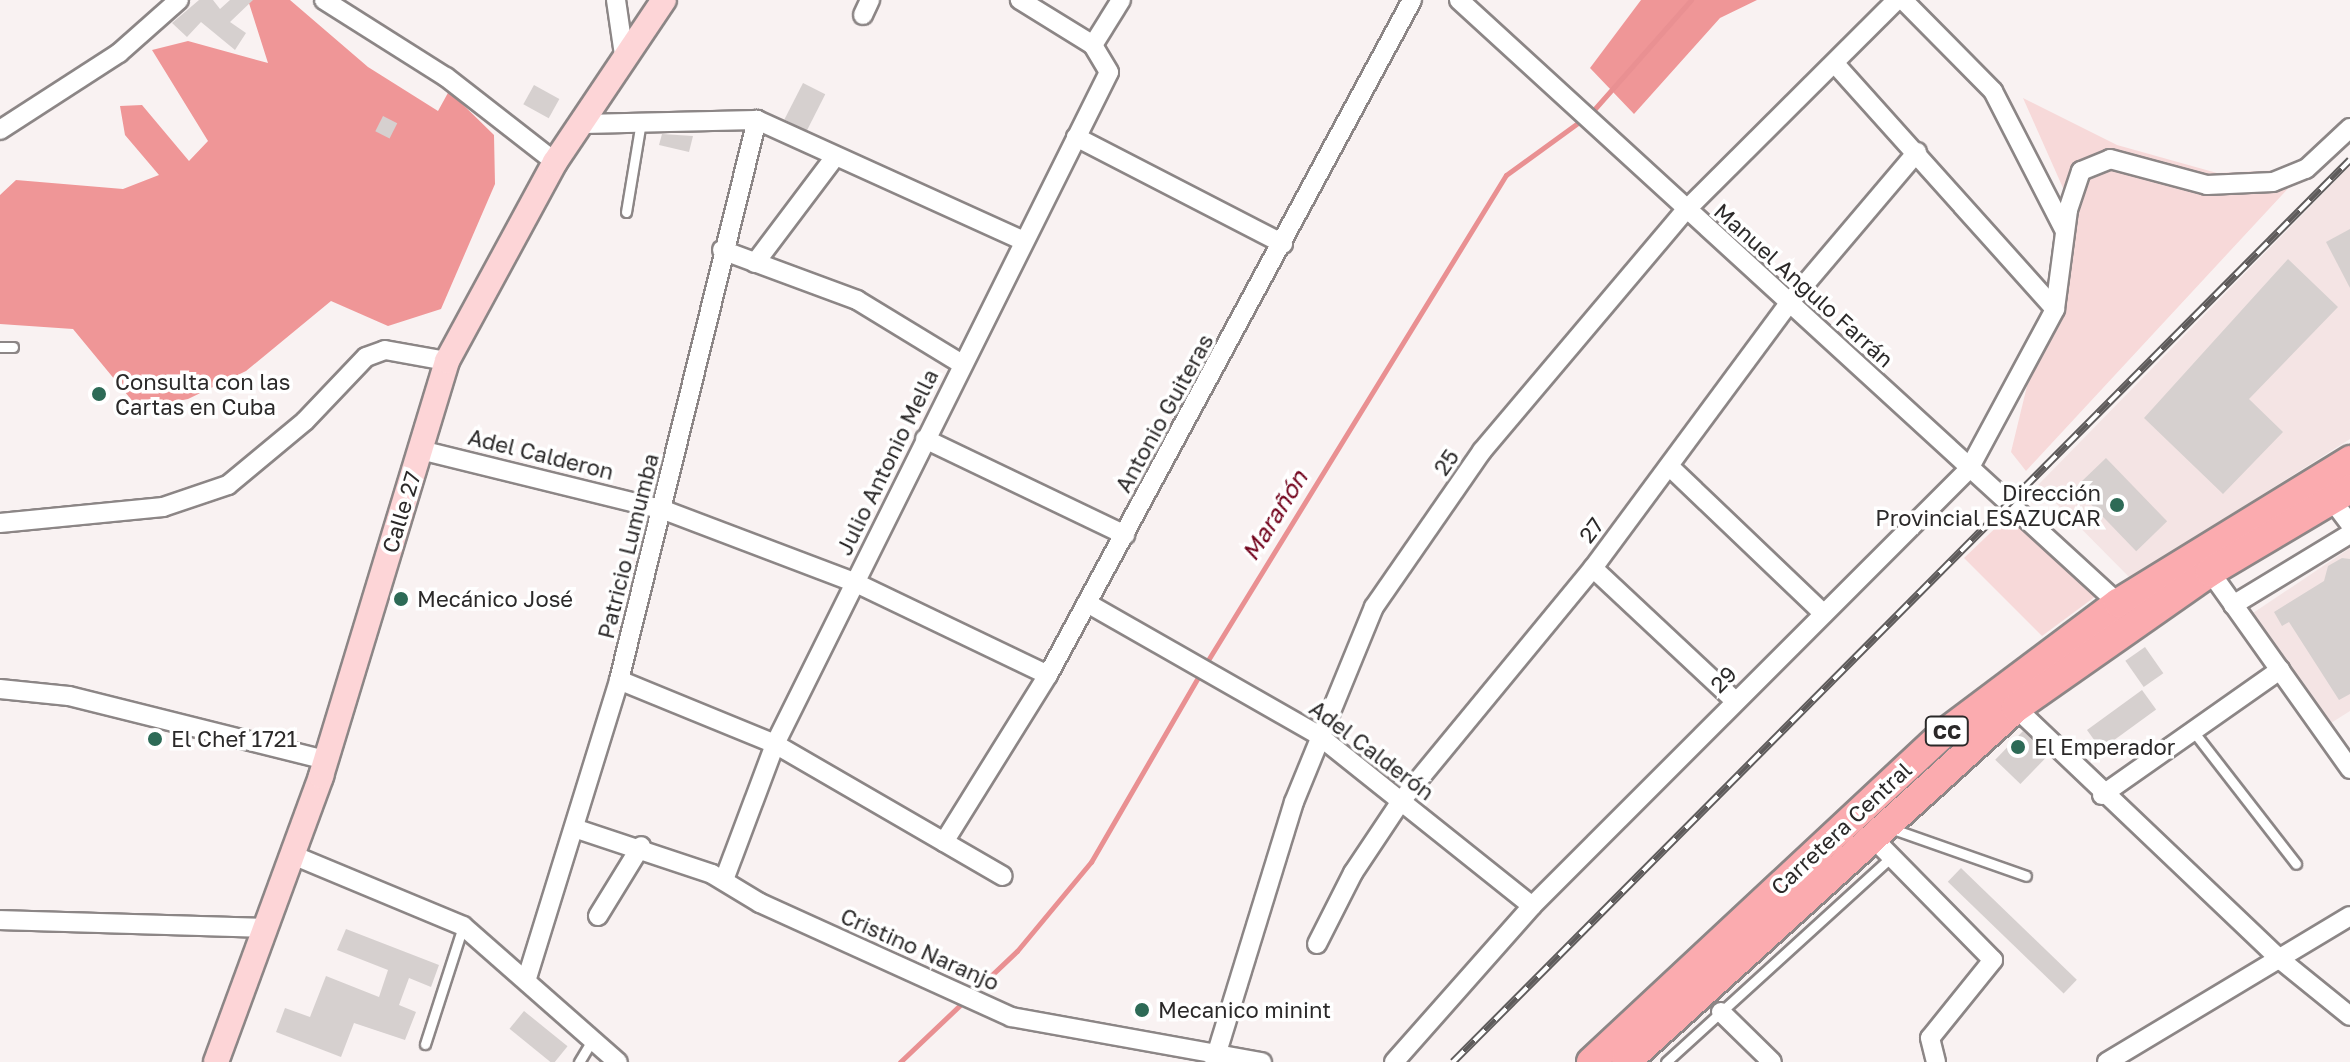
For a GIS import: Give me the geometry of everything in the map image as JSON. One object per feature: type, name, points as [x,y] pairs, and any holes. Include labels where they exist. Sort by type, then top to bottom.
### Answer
[{"type":"main road","name":"Calle 27","points":[[216,1062],[295,856],[447,361],[555,162],[664,0]]},
{"type":"main road","name":"Carretera Central","points":[[1626,1062],[1877,830],[2016,708],[2203,562],[2350,460]]},
{"type":"main road","name":"Carretera Central","points":[[1591,1062],[1942,735],[2118,603],[2341,494]]},
{"type":"street","points":[[0,130],[119,53],[179,0]]},
{"type":"street","points":[[324,0],[446,77],[555,162]]},
{"type":"street","points":[[616,0],[625,62]]},
{"type":"street","points":[[1020,0],[1093,45],[1121,0]]},
{"type":"street","name":"Antonio Guiteras","points":[[944,842],[1048,675],[1412,0]]},
{"type":"street","name":"Manuel Angulo Farrán","points":[[1459,0],[1559,95],[2118,603]]},
{"type":"street","points":[[1900,0],[1993,91],[2065,232]]},
{"type":"street","name":"25","points":[[1214,1059],[1318,735],[1374,607],[1482,451],[1686,210],[1837,66],[1900,0]]},
{"type":"street","name":"Julio Antonio Mella","points":[[724,880],[775,744],[1109,72],[1093,45]]},
{"type":"street","points":[[1837,66],[2055,309]]},
{"type":"street","points":[[582,124],[640,127],[757,120],[1024,241]]},
{"type":"street","name":"Patricio Lumumba","points":[[527,978],[619,680],[664,510],[722,250],[757,120]]},
{"type":"street","points":[[2055,309],[2065,232],[2081,171],[2093,161],[2110,159],[2207,185],[2273,182],[2306,169],[2350,128]]},
{"type":"street","points":[[1076,137],[1283,244]]},
{"type":"street","name":"27","points":[[1317,944],[1353,873],[1401,801],[1593,568],[1789,303],[1917,152]]},
{"type":"street","points":[[755,263],[835,157]]},
{"type":"street","points":[[722,250],[857,300],[962,364]]},
{"type":"street","name":"29","points":[[1394,1062],[1532,906],[1969,469],[2055,309]]},
{"type":"street","points":[[0,523],[163,507],[228,485],[305,421],[366,357],[385,350],[447,361]]},
{"type":"street","points":[[925,439],[1125,535]]},
{"type":"street","name":"Adel Calderon","points":[[420,450],[664,510],[854,582],[1048,675]]},
{"type":"street","points":[[1669,466],[1824,614]]},
{"type":"street","points":[[2341,494],[2350,524]]},
{"type":"street","points":[[2233,605],[2350,534]]},
{"type":"street","points":[[2203,562],[2350,769]]},
{"type":"street","points":[[1593,568],[1735,701]]},
{"type":"street","name":"Adel Calderón","points":[[1087,603],[1318,735],[1532,906]]},
{"type":"street","points":[[2102,795],[2280,670]]},
{"type":"street","points":[[619,680],[775,744],[1003,876]]},
{"type":"street","points":[[0,689],[69,696],[326,760]]},
{"type":"street","points":[[2016,708],[2102,795],[2282,961],[2350,1016]]},
{"type":"street","name":"Cristino Naranjo","points":[[574,828],[641,846],[724,880],[760,903],[991,1009],[1214,1059],[1262,1062]]},
{"type":"street","points":[[1877,830],[1891,857],[1993,960],[1930,1038],[1936,1062]]},
{"type":"street","points":[[598,916],[641,846]]},
{"type":"street","points":[[295,856],[463,926],[527,978],[618,1062]]},
{"type":"street","points":[[2107,1062],[2282,961],[2350,916]]},
{"type":"street","points":[[0,920],[267,928]]},
{"type":"street","points":[[1721,1012],[1772,1062]]},
{"type":"lane","points":[[626,212],[640,127]]},
{"type":"lane","points":[[0,347],[13,347]]},
{"type":"lane","points":[[2193,731],[2296,864]]},
{"type":"lane","points":[[1877,830],[2026,876]]},
{"type":"lane","points":[[1666,1062],[1891,857]]},
{"type":"lane","points":[[425,1044],[463,926]]},
{"type":"lane","points":[[579,1062],[592,1040]]},
{"type":"shaded area","points":[[248,0],[290,0],[368,67],[438,111],[449,91],[494,135],[495,184],[441,309],[388,326],[331,301],[246,371],[188,399],[139,409],[73,329],[0,324],[0,195],[16,180],[123,189],[159,175],[125,135],[120,106],[142,105],[189,161],[208,141],[152,50],[188,41],[268,63]]},
{"type":"shaded area","points":[[1641,0],[1757,0],[1720,18],[1634,114],[1590,68]]},
{"type":"shaded area","points":[[2023,98],[2117,145],[2217,173],[2306,169],[2026,471],[2011,452],[2027,386],[2052,336],[2075,215]]},
{"type":"shaded area","points":[[2350,166],[2350,439],[2130,578],[2038,485]]},
{"type":"shaded area","points":[[2008,516],[2096,596],[2042,636],[1964,558]]},
{"type":"shaded area","points":[[2350,548],[2350,711],[2331,723],[2250,615]]},
{"type":"building","points":[[199,0],[213,0],[220,9],[230,0],[253,0],[230,22],[246,33],[235,50],[201,22],[187,37],[172,23]]},
{"type":"building","points":[[803,83],[825,94],[807,131],[784,120]]},
{"type":"building","points":[[534,85],[559,99],[549,118],[523,104]]},
{"type":"building","points":[[383,116],[397,123],[390,138],[375,131]]},
{"type":"building","points":[[662,134],[693,136],[689,152],[659,145]]},
{"type":"building","points":[[2350,229],[2350,288],[2326,242]]},
{"type":"building","points":[[2288,259],[2338,307],[2249,399],[2283,432],[2223,494],[2144,418]]},
{"type":"building","points":[[2106,458],[2167,521],[2136,551],[2075,488]]},
{"type":"building","points":[[2342,558],[2350,559],[2350,694],[2339,700],[2289,622],[2282,626],[2274,612],[2324,581],[2328,566]]},
{"type":"building","points":[[2145,647],[2163,673],[2144,687],[2125,661]]},
{"type":"building","points":[[2142,690],[2156,709],[2101,749],[2087,730]]},
{"type":"building","points":[[2023,731],[2048,755],[2020,784],[1995,760]]},
{"type":"building","points":[[1961,868],[2077,980],[2064,994],[1948,882]]},
{"type":"building","points":[[346,929],[439,965],[431,987],[409,978],[399,1005],[416,1012],[405,1040],[354,1023],[341,1057],[276,1032],[285,1008],[310,1017],[326,976],[379,997],[388,970],[337,950]]},
{"type":"building","points":[[524,1011],[568,1046],[555,1062],[550,1062],[510,1029]]},
{"type":"waterway","name":"Marañón","points":[[1591,113],[1691,0]]},
{"type":"waterway","name":"Marañón","points":[[1205,665],[1506,175],[1583,119]]},
{"type":"waterway","name":"Marañón","points":[[900,1062],[1017,951],[1091,862],[1200,674]]},
{"type":"railway","points":[[1453,1062],[2350,160]]},
{"type":"place","name":"Consulta con las Cartas en Cuba","points":[[99,394]]},
{"type":"place","name":"Dirección Provincial ESAZUCAR","points":[[2117,505]]},
{"type":"place","name":"Mecánico José","points":[[401,599]]},
{"type":"place","name":"El Chef 1721","points":[[155,739]]},
{"type":"place","name":"El Emperador","points":[[2018,747]]},
{"type":"place","name":"Mecanico minint","points":[[1142,1010]]}]
